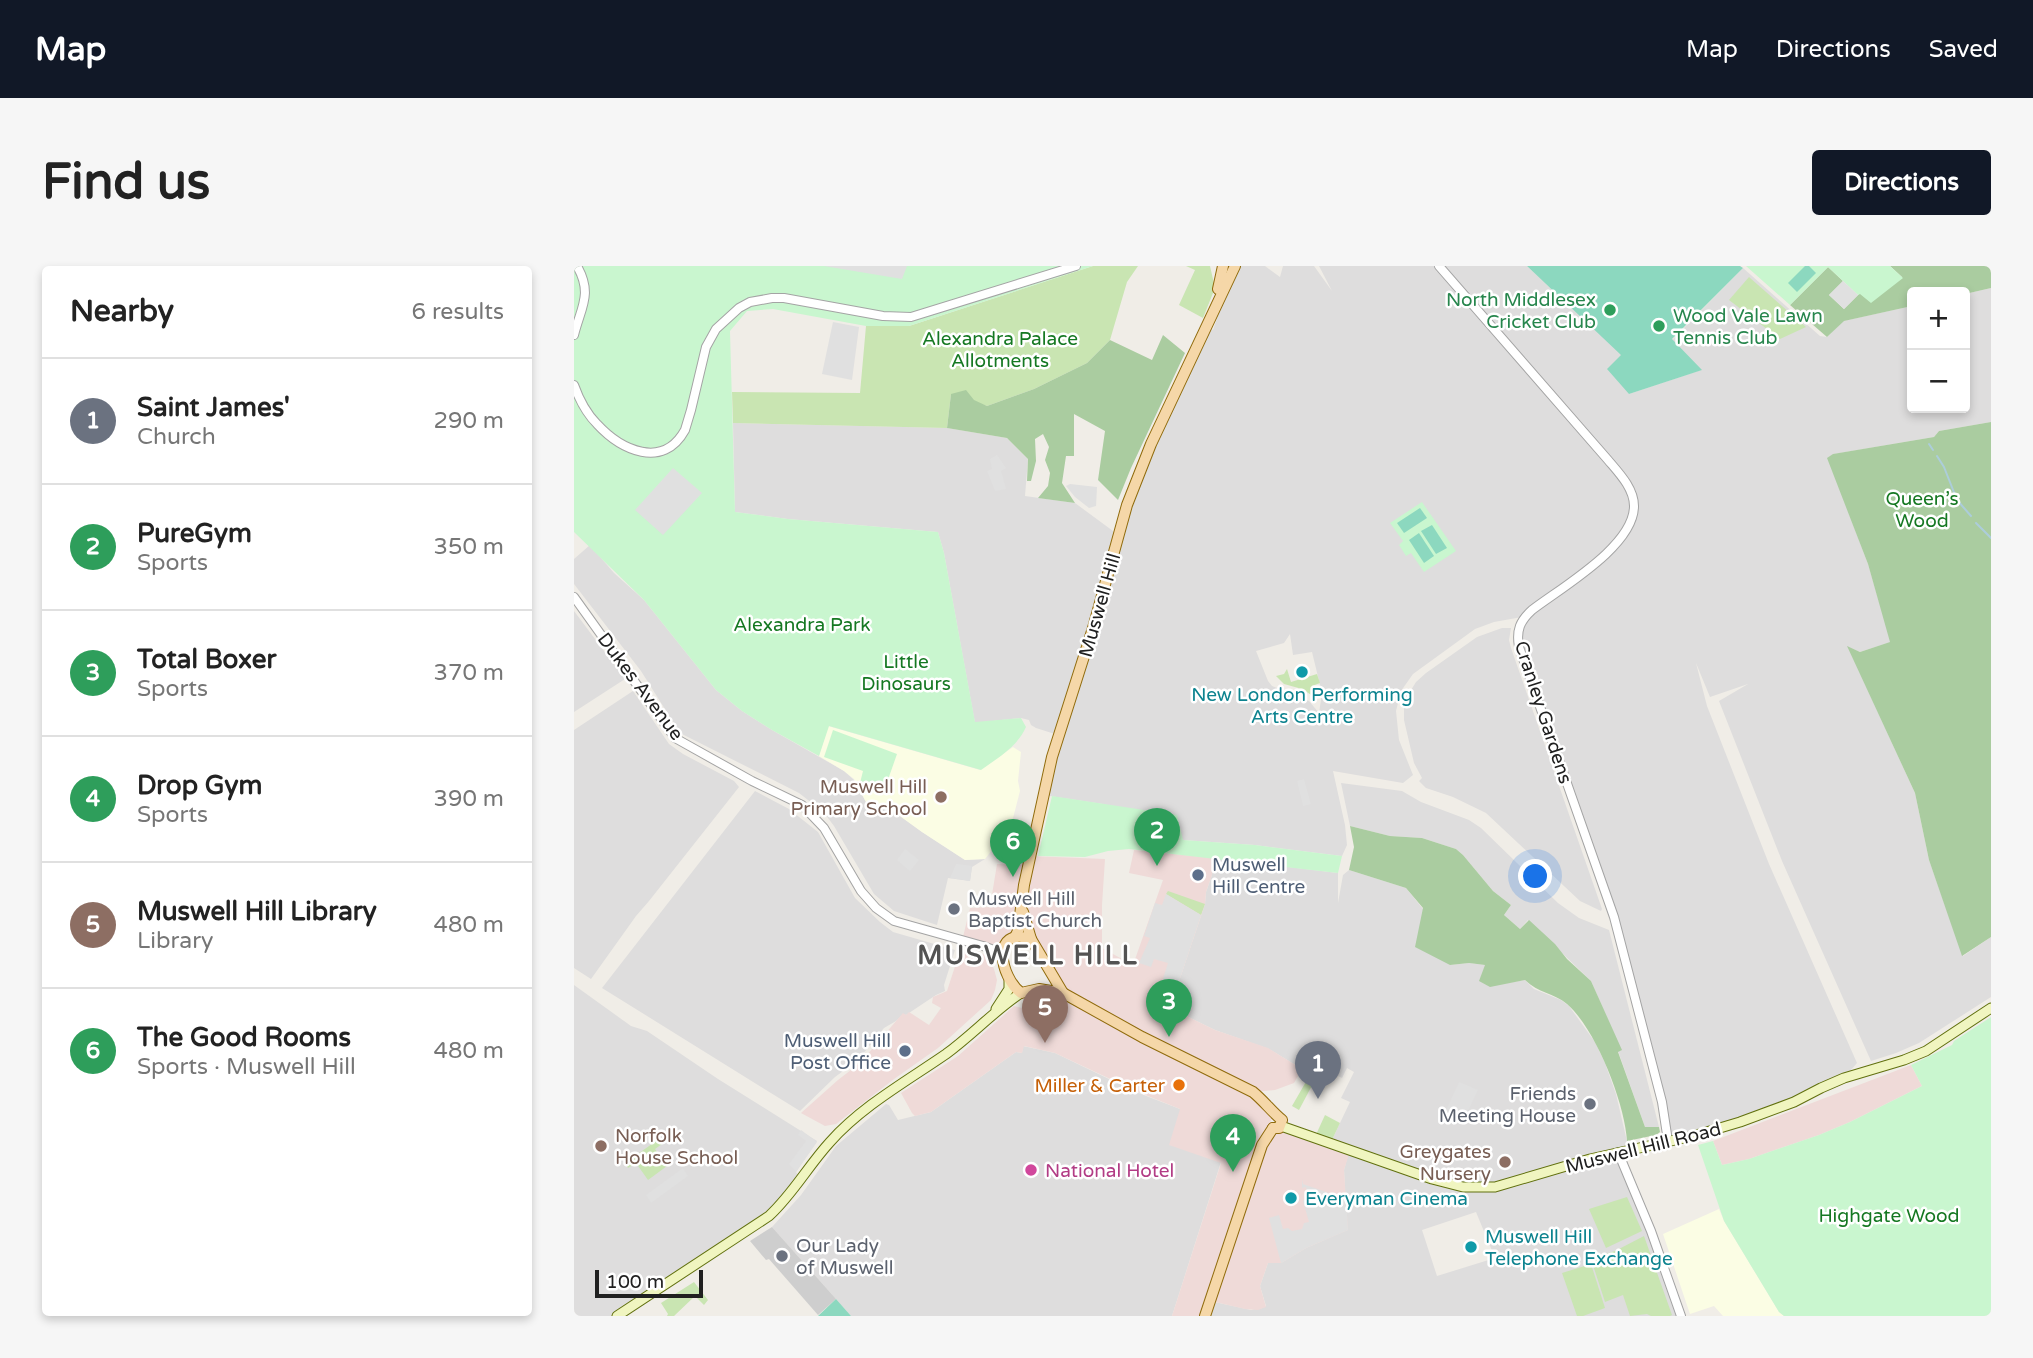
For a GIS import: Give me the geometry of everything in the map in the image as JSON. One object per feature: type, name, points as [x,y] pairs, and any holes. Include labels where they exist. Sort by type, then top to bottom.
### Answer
[{"type":"main road","name":"Muswell Hill","points":[[1011,939],[1018,931],[1024,885],[1052,757],[1094,628],[1127,505],[1151,444],[1235,266]]},
{"type":"main road","name":"Muswell Hill","points":[[1212,314],[1224,268]]},
{"type":"main road","name":"Muswell Hill","points":[[1022,908],[1031,939],[1063,993]]},
{"type":"main road","points":[[994,1013],[1009,989],[1002,953],[1011,939],[1031,939]]},
{"type":"main road","points":[[1039,989],[1046,966]]},
{"type":"main road","points":[[1009,981],[1021,993]]},
{"type":"main road","points":[[623,1314],[769,1216],[789,1196],[831,1141],[851,1123],[947,1053],[1021,993],[1039,989],[1063,993],[1142,1037],[1253,1092],[1268,1105],[1276,1124],[1262,1145],[1205,1316]]},
{"type":"main road","name":"Muswell Hill Road","points":[[1276,1124],[1432,1179],[1471,1188],[1495,1187],[1618,1152],[1701,1134],[1740,1122],[1794,1102],[1844,1079],[1926,1051],[1991,1008]]},
{"type":"street","points":[[574,335],[586,298],[586,287],[577,266]]},
{"type":"street","points":[[574,385],[583,406],[598,426],[633,449],[659,453],[673,445],[685,430],[709,339],[727,318],[750,302],[784,298],[883,317],[911,317],[1076,266]]},
{"type":"street","name":"Cranley Gardens","points":[[1439,266],[1627,483],[1634,504],[1631,525],[1616,545],[1532,610],[1519,626],[1517,636],[1614,918],[1662,1102],[1668,1141]]},
{"type":"street","name":"Dukes Avenue","points":[[574,597],[675,738],[752,781],[802,805],[824,828],[861,891],[876,908],[894,921],[1002,953]]},
{"type":"street","name":"Dukes Avenue","points":[[984,946],[1011,939]]},
{"type":"street","points":[[1618,1152],[1651,1231],[1681,1316]]},
{"type":"shaded area","points":[[824,266],[907,266],[902,279]]},
{"type":"shaded area","points":[[1240,266],[1265,266],[1280,277],[1283,266],[1314,266],[1332,291],[1319,266],[1527,266],[1622,355],[1629,394],[1701,370],[1672,340],[1743,268],[1820,336],[1827,337],[1843,321],[1907,307],[1907,413],[1970,413],[1970,293],[1991,288],[1991,422],[1939,431],[1934,437],[1834,454],[1828,458],[1868,564],[1891,642],[1860,652],[1848,647],[1915,793],[1929,860],[1963,956],[1991,937],[1991,997],[1919,1043],[1871,1061],[1782,861],[1719,701],[1748,684],[1710,697],[1696,663],[1707,706],[1769,864],[1857,1063],[1844,1078],[1794,1102],[1668,1141],[1614,917],[1519,647],[1522,617],[1475,629],[1413,674],[1401,691],[1396,711],[1399,740],[1413,775],[1403,783],[1333,771],[1345,825],[1347,845],[1342,856],[1255,845],[1183,840],[1103,804],[1043,795],[1058,735],[1036,728],[1029,720],[1021,718],[975,723],[938,532],[735,512],[733,423],[947,428],[1007,438],[1028,459],[1025,496],[1075,503],[1113,531],[1117,537],[1138,475],[1207,326],[1213,330],[1228,286]],"holes":[[[1290,634],[1293,655],[1312,652],[1322,693],[1319,713],[1309,701],[1272,686],[1256,651],[1284,643]]]},
{"type":"shaded area","points":[[1843,281],[1858,295],[1844,309],[1829,295]]},
{"type":"shaded area","points":[[833,322],[859,327],[852,380],[822,374]]},
{"type":"shaded area","points":[[997,455],[1006,468],[1001,471],[1006,489],[995,491],[987,471],[992,469],[990,459]]},
{"type":"shaded area","points":[[673,468],[702,493],[663,535],[635,510]]},
{"type":"shaded area","points":[[1070,484],[1097,487],[1096,506],[1089,508],[1075,497],[1066,486]]},
{"type":"shaded area","points":[[590,545],[614,573],[644,600],[716,690],[742,711],[844,771],[854,780],[867,804],[883,803],[965,860],[985,859],[972,867],[970,881],[948,878],[937,925],[894,911],[874,894],[822,810],[799,793],[680,733],[641,671],[574,584],[574,559]]},
{"type":"shaded area","points":[[574,611],[625,679],[574,712]]},
{"type":"shaded area","points":[[1502,628],[1511,628],[1511,648],[1601,911],[1580,901],[1486,813],[1426,788],[1419,781],[1422,778],[1414,763],[1404,720],[1408,695],[1426,673],[1477,637]]},
{"type":"shaded area","points":[[633,691],[669,744],[734,781],[739,787],[636,916],[591,979],[574,968],[574,730]]},
{"type":"shaded area","name":"Muswell Hill Primary School","points":[[828,726],[980,770],[1013,747],[1021,752],[1018,781],[1020,791],[1011,826],[985,859],[965,860],[883,804],[867,804],[854,779],[819,756]]},
{"type":"shaded area","points":[[1304,779],[1311,804],[1303,806],[1297,781]]},
{"type":"shaded area","points":[[1341,783],[1402,791],[1421,802],[1469,820],[1481,828],[1558,903],[1579,918],[1609,930],[1659,1127],[1645,1127],[1618,1051],[1621,1050],[1591,981],[1528,920],[1520,929],[1504,915],[1511,905],[1493,891],[1456,849],[1422,838],[1390,836],[1350,826]]},
{"type":"shaded area","points":[[755,791],[789,809],[818,832],[855,898],[880,922],[893,932],[955,950],[944,985],[945,991],[906,1015],[903,1014],[884,1028],[858,1060],[835,1077],[800,1111],[602,988]]},
{"type":"shaded area","points":[[905,849],[919,860],[910,871],[897,860]]},
{"type":"shaded area","points":[[1134,850],[1214,858],[1205,904],[1170,1008],[1215,1030],[1268,1048],[1302,1069],[1294,1083],[1275,1090],[1254,1092],[1275,1116],[1270,1123],[1273,1128],[1350,1151],[1344,1170],[1348,1230],[1306,1248],[1281,1263],[1268,1263],[1260,1286],[1266,1307],[1258,1310],[1211,1301],[1205,1316],[1172,1316],[1221,1163],[1169,1145],[1180,1109],[1055,1053],[1024,1046],[1022,1053],[1016,1052],[931,1112],[915,1116],[901,1093],[958,1056],[1014,1006],[1038,1012],[1041,998],[1050,991],[1061,993],[1022,910],[1018,931],[1007,941],[983,946],[962,941],[970,908],[990,907],[997,864],[1028,865],[1030,856],[1105,859],[1102,948],[1133,965],[1163,880],[1129,873]]},
{"type":"shaded area","points":[[1214,858],[1338,873],[1338,903],[1343,875],[1349,870],[1406,888],[1423,909],[1450,965],[1485,965],[1490,986],[1525,980],[1534,989],[1569,1006],[1595,1042],[1605,1063],[1616,1094],[1629,1150],[1618,1152],[1681,1316],[1205,1316],[1210,1301],[1251,1310],[1266,1306],[1260,1286],[1268,1263],[1281,1263],[1306,1248],[1347,1230],[1344,1170],[1349,1151],[1330,1144],[1350,1102],[1341,1098],[1354,1072],[1347,1068],[1342,1078],[1330,1072],[1326,1077],[1306,1062],[1302,1069],[1269,1049],[1215,1030],[1170,1008],[1212,875]],"holes":[[[1476,1212],[1495,1258],[1437,1276],[1422,1230]]]},
{"type":"shaded area","points":[[956,864],[972,866],[970,881],[950,878]]},
{"type":"shaded area","points":[[1166,894],[1201,915],[1173,999],[1158,994],[1168,963],[1154,959],[1151,967],[1139,963],[1150,938],[1144,936],[1155,903],[1162,905]]},
{"type":"shaded area","points":[[961,948],[988,957],[997,980],[991,1000],[938,1048],[836,1124],[825,1126],[801,1113],[860,1063],[903,1013],[906,1015],[909,1012],[929,1025],[941,1008],[932,1003],[933,997],[947,991]]},
{"type":"shaded area","points":[[574,985],[631,1026],[647,1031],[817,1141],[796,1172],[801,1179],[780,1206],[617,1316],[574,1316]]},
{"type":"shaded area","points":[[1023,1046],[1055,1053],[1136,1092],[1180,1109],[1221,1162],[1172,1316],[851,1316],[772,1227],[801,1195],[836,1146],[886,1104],[898,1120],[931,1112],[1016,1052],[1022,1053]]},
{"type":"shaded area","points":[[1911,1065],[1922,1086],[1819,1135],[1749,1159],[1722,1165],[1713,1141]]},
{"type":"shaded area","points":[[1459,1082],[1478,1090],[1464,1120],[1445,1112]]},
{"type":"shaded area","points":[[801,1130],[817,1142],[796,1172],[789,1164],[806,1141],[798,1135]]},
{"type":"shaded area","points":[[1044,1164],[1062,1165],[1062,1176],[1043,1175]]},
{"type":"shaded area","points":[[683,1168],[688,1176],[651,1203],[646,1195]]},
{"type":"shaded area","points":[[1302,1179],[1303,1184],[1346,1199],[1348,1230],[1306,1248],[1281,1263],[1269,1218],[1279,1215],[1283,1229],[1292,1231],[1302,1229],[1304,1223],[1309,1222],[1303,1201],[1308,1197],[1306,1187],[1302,1188]]},
{"type":"shaded area","points":[[1719,1209],[1779,1312],[1784,1316],[1723,1316],[1714,1306],[1690,1314],[1663,1234]]},
{"type":"shaded area","points":[[772,1227],[836,1299],[818,1315],[750,1241]]},
{"type":"green space","name":"Alexandra Park","points":[[574,266],[1093,266],[909,326],[866,326],[773,309],[747,311],[730,331],[735,512],[938,532],[975,722],[1021,718],[1026,727],[1007,751],[981,770],[829,726],[819,756],[742,711],[716,690],[644,600],[574,532]]},
{"type":"green space","name":"Alexandra Palace Allotments","points":[[1093,266],[1138,266],[1127,282],[1110,340],[1087,363],[1034,389],[987,406],[951,394],[947,428],[733,423],[732,392],[860,393],[866,326],[909,326]]},
{"type":"green space","points":[[1186,266],[1210,266],[1215,288],[1203,318],[1179,305],[1195,270]]},
{"type":"green space","points":[[1527,266],[1743,268],[1672,339],[1702,370],[1629,394],[1607,369],[1621,355]]},
{"type":"green space","points":[[1746,266],[1890,266],[1903,278],[1871,303],[1858,295],[1828,267],[1790,305]]},
{"type":"green space","points":[[1805,266],[1809,266],[1816,273],[1797,292],[1788,283]]},
{"type":"green space","points":[[1890,266],[1991,266],[1991,288],[1970,293],[1970,287],[1907,287],[1907,307],[1844,321],[1827,337],[1790,305],[1828,267],[1843,281],[1829,295],[1844,309],[1860,293],[1871,302],[1902,277]]},
{"type":"green space","points":[[1749,277],[1806,327],[1780,339],[1729,300]]},
{"type":"green space","points":[[1163,335],[1185,353],[1118,500],[1098,480],[1105,431],[1074,414],[1074,456],[1066,456],[1062,483],[1075,503],[1038,498],[1048,486],[1050,473],[1045,460],[1049,447],[1043,434],[1035,439],[1036,461],[1031,481],[1027,481],[1028,459],[1007,438],[947,428],[951,394],[966,390],[974,400],[987,406],[1034,389],[1087,363],[1110,340],[1152,360]]},
{"type":"green space","name":"Queen’s Wood","points":[[1991,422],[1991,937],[1962,956],[1929,860],[1915,793],[1847,646],[1860,652],[1890,642],[1868,564],[1827,458],[1833,454],[1934,437],[1939,431]]},
{"type":"green space","points":[[1422,502],[1456,551],[1424,572],[1411,553],[1406,556],[1399,545],[1403,541],[1390,523]]},
{"type":"green space","points":[[1420,508],[1427,518],[1404,533],[1397,523]]},
{"type":"green space","points":[[1432,525],[1447,548],[1436,554],[1421,531]]},
{"type":"green space","points":[[1419,533],[1434,556],[1424,563],[1409,540]]},
{"type":"green space","points":[[1287,669],[1291,682],[1317,674],[1320,683],[1312,686],[1316,698],[1302,689],[1284,684],[1276,676],[1284,674]]},
{"type":"green space","points":[[833,730],[897,754],[884,791],[860,783],[863,771],[824,757]]},
{"type":"green space","points":[[1052,796],[1177,815],[1183,840],[1255,845],[1342,856],[1338,873],[1129,849],[1085,857],[1038,856]]},
{"type":"green space","points":[[1350,826],[1390,836],[1422,838],[1456,849],[1493,891],[1511,905],[1504,915],[1520,929],[1529,920],[1555,944],[1591,981],[1622,1050],[1618,1052],[1645,1127],[1659,1127],[1660,1132],[1627,1141],[1621,1108],[1607,1068],[1588,1031],[1567,1004],[1525,980],[1490,987],[1479,981],[1485,965],[1450,965],[1415,947],[1423,908],[1406,888],[1349,870],[1354,847]]},
{"type":"green space","points":[[1168,891],[1205,904],[1201,915],[1166,894]]},
{"type":"green space","name":"Highgate Wood","points":[[1991,1017],[1991,1316],[1784,1316],[1724,1221],[1698,1145],[1713,1141],[1722,1165],[1749,1159],[1850,1122],[1922,1086],[1911,1065],[1952,1045]]},
{"type":"green space","points":[[1311,1073],[1317,1076],[1299,1110],[1292,1106]]},
{"type":"green space","points":[[1325,1115],[1340,1123],[1330,1144],[1314,1139]]},
{"type":"green space","points":[[659,1139],[662,1144],[655,1149],[667,1166],[648,1180],[636,1163],[628,1168],[625,1163]]},
{"type":"green space","points":[[1627,1197],[1642,1231],[1606,1248],[1589,1209]]},
{"type":"green space","points":[[1644,1236],[1672,1315],[1670,1316],[1630,1316],[1623,1295],[1605,1302],[1591,1259],[1615,1251]]},
{"type":"green space","points":[[1591,1264],[1605,1308],[1577,1316],[1562,1273]]},
{"type":"green space","points":[[694,1282],[708,1300],[704,1305],[695,1296],[674,1316],[667,1316],[661,1303]]},
{"type":"green space","points":[[836,1299],[851,1316],[818,1316]]},
{"type":"waterway","points":[[1929,444],[1933,450]]},
{"type":"waterway","points":[[1937,456],[1957,500],[1971,516]]},
{"type":"waterway","points":[[1976,523],[1991,538]]},
{"type":"place","name":"North Middlesex Cricket Club","points":[[1610,310]]},
{"type":"place","name":"Wood Vale Lawn Tennis Club","points":[[1659,326]]},
{"type":"place","name":"New London Performing Arts Centre","points":[[1302,672]]},
{"type":"place","name":"Muswell Hill Primary School","points":[[941,797]]},
{"type":"place","name":"PureGym","points":[[1157,866]]},
{"type":"place","name":"Muswell Hill Centre","points":[[1198,875]]},
{"type":"place","name":"The Good Rooms","points":[[1013,877]]},
{"type":"place","name":"Muswell Hill Baptist Church","points":[[954,909]]},
{"type":"place","name":"Total Boxer","points":[[1169,1037]]},
{"type":"place","name":"Muswell Hill Library","points":[[1045,1043]]},
{"type":"place","name":"Muswell Hill Post Office","points":[[905,1051]]},
{"type":"place","name":"Miller & Carter","points":[[1179,1085]]},
{"type":"place","name":"Saint James'","points":[[1318,1099]]},
{"type":"place","name":"Friends Meeting House","points":[[1590,1104]]},
{"type":"place","name":"Norfolk House School","points":[[601,1146]]},
{"type":"place","name":"Greygates Nursery","points":[[1505,1162]]},
{"type":"place","name":"National Hotel","points":[[1031,1170]]},
{"type":"place","name":"Drop Gym","points":[[1233,1172]]},
{"type":"place","name":"Everyman Cinema","points":[[1291,1198]]},
{"type":"place","name":"Muswell Hill Telephone Exchange","points":[[1471,1247]]},
{"type":"place","name":"Our Lady of Muswell","points":[[782,1256]]},
{"type":"district","name":"MUSWELL HILL","points":[[1028,955]]},
{"type":"park label","name":"Little Dinosaurs","points":[[906,672]]}]
